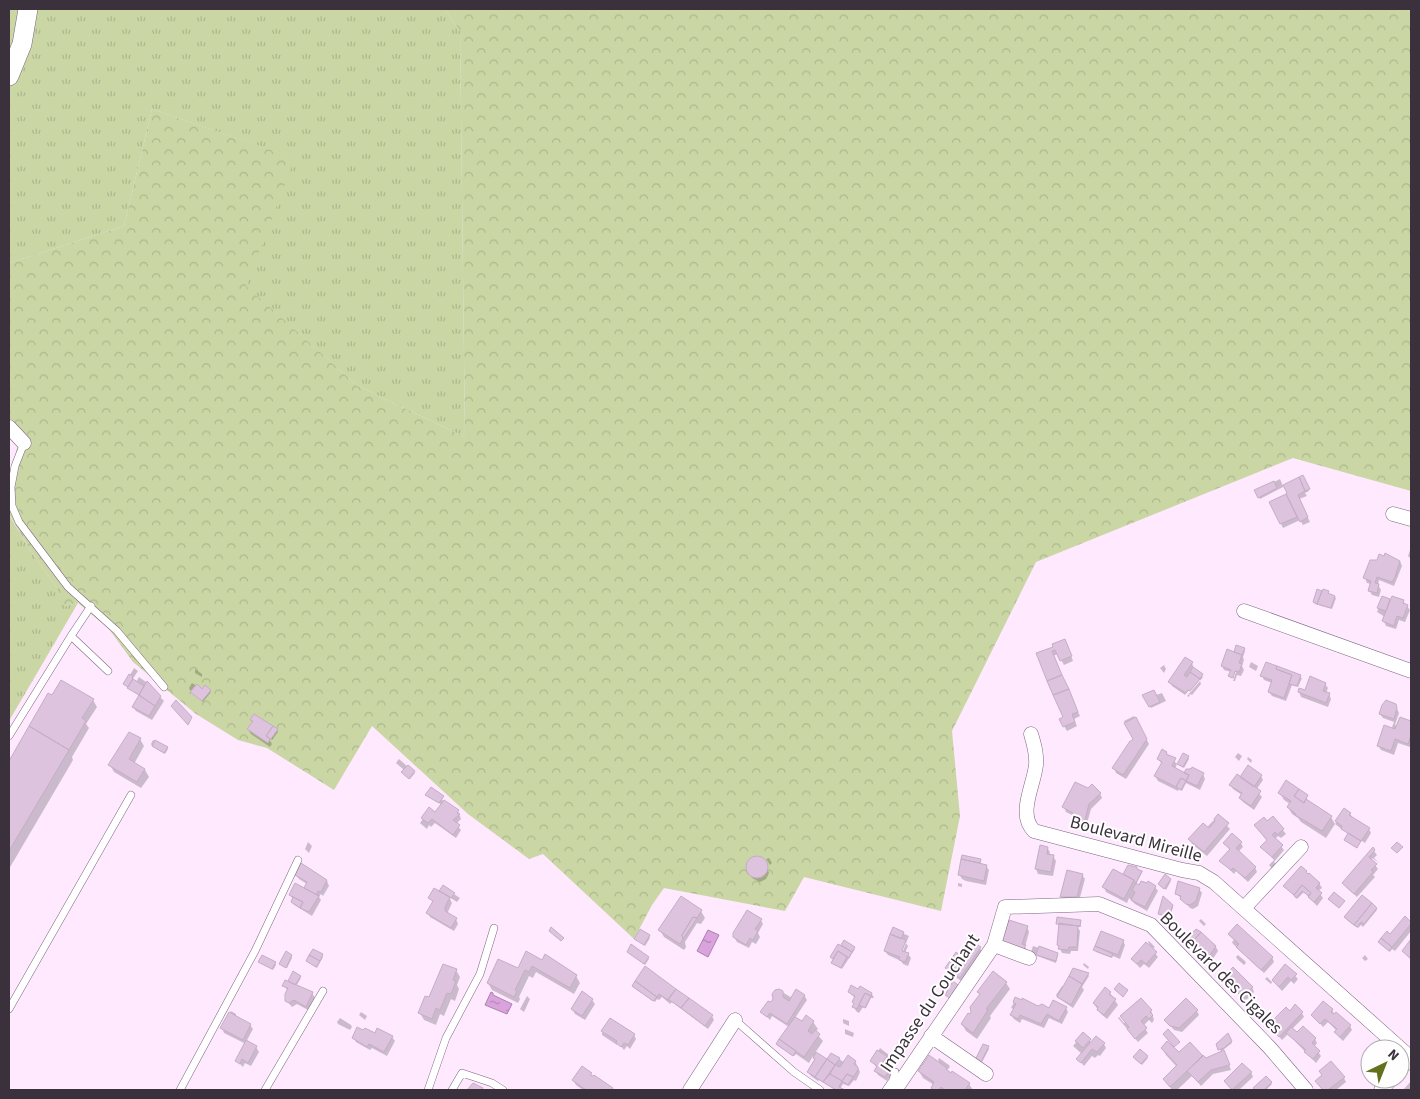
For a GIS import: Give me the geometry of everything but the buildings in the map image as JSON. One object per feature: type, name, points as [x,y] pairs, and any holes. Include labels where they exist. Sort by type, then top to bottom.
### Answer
[{"type":"main road","points":[[9,76],[22,44],[28,9]]},
{"type":"street","points":[[9,428],[24,443]]},
{"type":"street","points":[[1393,514],[1411,519]]},
{"type":"street","points":[[1244,611],[1411,671]]},
{"type":"street","name":"Boulevard Mireille","points":[[1031,734],[1036,764],[1027,812],[1027,824],[1034,831],[1199,873],[1214,882],[1411,1058]]},
{"type":"street","points":[[1244,908],[1301,847]]},
{"type":"street","name":"Boulevard des Cigales","points":[[1005,907],[1100,904],[1151,925],[1270,1048],[1306,1090]]},
{"type":"street","name":"Impasse du Couchant","points":[[895,1090],[994,945],[1005,907]]},
{"type":"street","points":[[994,945],[1030,958]]},
{"type":"street","points":[[690,1090],[735,1020]]},
{"type":"street","points":[[931,1036],[986,1074]]},
{"type":"lane","points":[[24,443],[15,466],[11,487],[12,506],[19,522],[68,587],[117,631],[164,687]]},
{"type":"lane","points":[[9,736],[91,606]]},
{"type":"lane","points":[[71,636],[108,671]]},
{"type":"lane","points":[[9,1009],[131,794]]},
{"type":"lane","points":[[180,1090],[255,951],[298,860]]},
{"type":"lane","points":[[428,1090],[446,1038],[480,974],[494,928]]},
{"type":"lane","points":[[265,1090],[323,991]]},
{"type":"lane","points":[[735,1020],[794,1072],[820,1090]]},
{"type":"lane","points":[[886,1090],[893,1080],[895,1072]]},
{"type":"lane","points":[[452,1090],[462,1073],[492,1083],[503,1090]]},
{"type":"green space","points":[[9,9],[444,9],[460,31],[465,437],[358,386],[245,286],[294,158],[152,109],[124,226],[9,263]]},
{"type":"green space","points":[[444,9],[1411,9],[1411,491],[1293,458],[1036,562],[952,731],[960,816],[941,911],[804,877],[785,911],[664,888],[652,905],[634,939],[543,854],[529,859],[468,814],[372,726],[334,790],[267,748],[238,740],[196,714],[133,662],[109,629],[78,603],[65,606],[55,598],[58,589],[30,550],[9,514],[9,481],[18,444],[9,437],[9,263],[124,226],[152,109],[295,158],[246,286],[358,386],[465,437],[460,31]]},
{"type":"green space","points":[[9,515],[30,550],[58,589],[65,606],[78,603],[9,721]]},
{"type":"water","points":[[708,930],[719,935],[708,957],[697,951]]},
{"type":"water","points":[[491,992],[493,995],[512,1004],[507,1014],[485,1005]]}]
